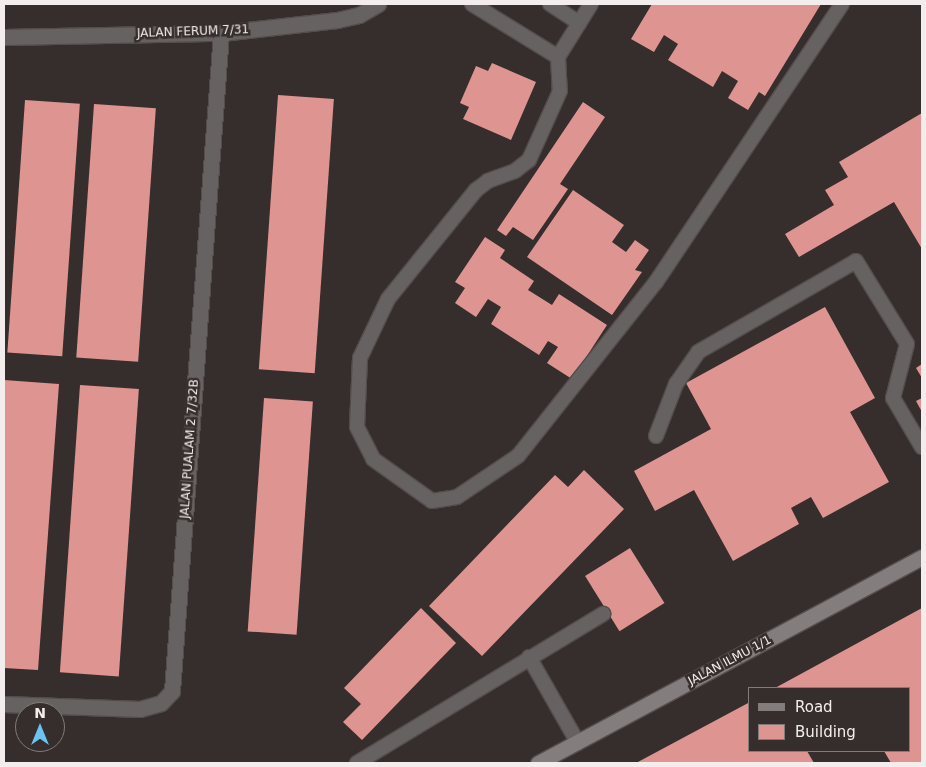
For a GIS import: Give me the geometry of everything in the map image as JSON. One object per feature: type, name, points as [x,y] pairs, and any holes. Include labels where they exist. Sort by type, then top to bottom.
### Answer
[{"type":"street","name":"JALAN FERUM 7/31","points":[[4,37],[221,33],[337,20],[359,15],[378,4]]},
{"type":"street","name":"JALAN PUALAM 2 7/32B","points":[[4,704],[140,709],[161,703],[172,691],[221,33]]},
{"type":"street","name":"JALAN ILMU 1/1","points":[[538,763],[922,558]]},
{"type":"lane","points":[[472,4],[558,57]]},
{"type":"lane","points":[[550,4],[579,22]]},
{"type":"lane","points":[[590,4],[558,57],[560,91],[529,160],[515,172],[488,181],[476,190],[388,299],[360,358],[357,427],[373,459],[432,501],[457,497],[518,456],[656,282],[842,4]]},
{"type":"lane","points":[[656,436],[676,384],[698,352],[856,261],[907,344],[893,398],[922,447]]},
{"type":"lane","points":[[357,763],[529,657],[603,614]]},
{"type":"lane","points":[[529,657],[578,743]]},
{"type":"building","points":[[652,4],[821,4],[765,96],[759,92],[748,110],[728,98],[738,81],[722,71],[713,87],[668,60],[678,44],[664,35],[654,52],[631,39]]},
{"type":"building","points":[[492,63],[536,82],[511,140],[463,119],[469,107],[460,103],[476,66],[488,71]]},
{"type":"building","points":[[278,95],[334,99],[315,373],[259,369]]},
{"type":"building","points":[[25,100],[80,104],[62,356],[7,352]]},
{"type":"building","points":[[583,102],[605,117],[560,184],[568,189],[533,240],[513,227],[506,236],[497,230]]},
{"type":"building","points":[[94,104],[156,108],[138,362],[76,357]]},
{"type":"building","points":[[922,113],[922,249],[894,202],[799,257],[785,234],[834,205],[825,190],[848,177],[839,162]]},
{"type":"building","points":[[573,190],[624,225],[612,242],[626,252],[635,240],[649,250],[635,270],[642,272],[612,315],[527,257]]},
{"type":"building","points":[[485,237],[505,250],[500,258],[534,281],[528,290],[552,305],[559,294],[607,325],[572,379],[547,363],[558,347],[548,341],[539,355],[491,324],[501,307],[488,299],[476,317],[455,303],[465,288],[455,282]]},
{"type":"building","points":[[825,307],[875,398],[850,412],[889,482],[823,518],[811,497],[791,508],[799,524],[733,561],[694,490],[655,511],[634,471],[711,429],[686,383]]},
{"type":"building","points":[[922,364],[922,378],[916,368]]},
{"type":"building","points":[[4,380],[59,384],[38,670],[4,668]]},
{"type":"building","points":[[80,385],[139,389],[119,676],[60,672]]},
{"type":"building","points":[[264,398],[313,401],[297,635],[248,631]]},
{"type":"building","points":[[922,398],[922,412],[916,401]]},
{"type":"building","points":[[584,470],[624,509],[482,656],[429,606],[555,475],[568,487]]},
{"type":"building","points":[[630,548],[664,603],[619,631],[585,576]]},
{"type":"building","points":[[421,608],[456,643],[362,740],[343,722],[361,704],[344,688]]},
{"type":"building","points":[[922,608],[922,763],[891,763],[885,752],[911,752],[911,687],[777,687]]},
{"type":"building","points":[[748,703],[748,752],[808,752],[814,763],[636,763]]}]
